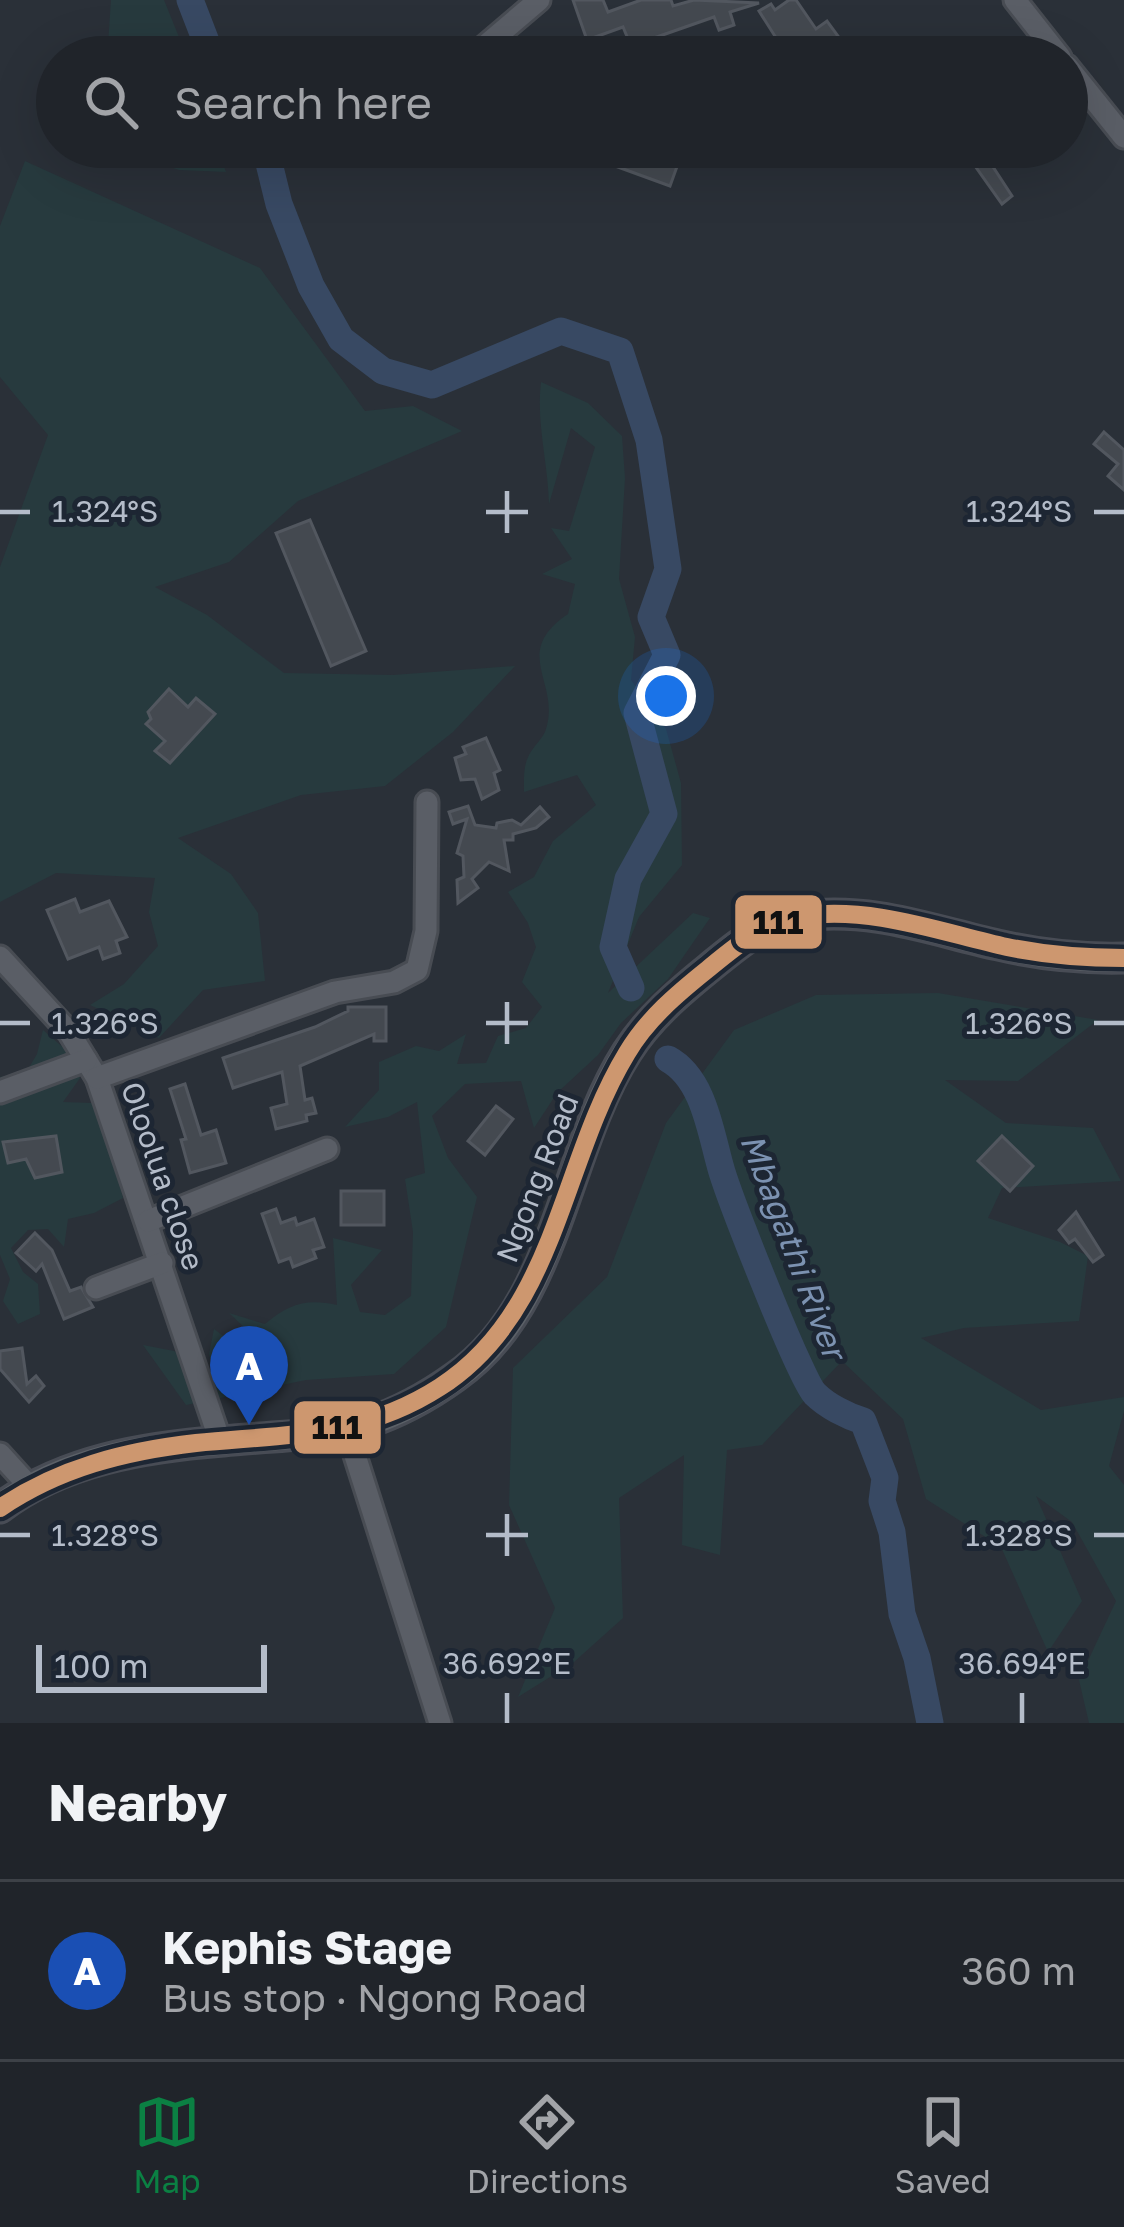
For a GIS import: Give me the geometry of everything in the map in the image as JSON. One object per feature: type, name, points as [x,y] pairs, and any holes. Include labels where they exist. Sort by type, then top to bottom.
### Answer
[{"type":"main road","name":"Ngong Road","points":[[0,1508],[29,1486],[108,1459],[367,1423],[458,1376],[511,1322],[531,1284],[604,1096],[625,1055],[654,1014],[745,939],[771,924],[846,912],[874,914],[1039,954],[1124,958]]},
{"type":"street","points":[[497,36],[539,0]]},
{"type":"street","points":[[1015,0],[1043,36]]},
{"type":"street","points":[[1088,92],[1124,137]]},
{"type":"street","points":[[0,1092],[92,1069],[335,992],[394,982],[417,970],[426,931],[428,802]]},
{"type":"street","name":"Oloolua close","points":[[0,957],[69,1032],[92,1069],[220,1441]]},
{"type":"street","points":[[148,1221],[327,1149]]},
{"type":"street","points":[[96,1288],[162,1263]]},
{"type":"street","points":[[346,1427],[440,1723]]},
{"type":"street","points":[[0,1454],[29,1486]]},
{"type":"green space","points":[[111,0],[164,0],[179,36],[109,36]]},
{"type":"green space","points":[[25,161],[260,268],[365,411],[413,406],[462,431],[298,501],[229,562],[155,587],[207,615],[284,673],[393,675],[515,666],[453,732],[385,786],[301,795],[178,838],[231,874],[258,913],[265,981],[203,990],[159,1038],[90,1005],[124,984],[158,946],[149,912],[155,878],[56,873],[0,902],[0,567],[48,435],[0,377],[0,226]]},
{"type":"green space","points":[[173,168],[225,168],[226,172]]},
{"type":"green space","points":[[541,382],[588,403],[622,436],[625,478],[619,579],[635,637],[631,680],[666,729],[681,783],[682,865],[639,917],[608,993],[693,913],[710,918],[668,979],[557,1093],[534,1128],[521,1081],[465,1084],[432,1116],[448,1158],[477,1197],[446,1327],[394,1374],[306,1380],[186,1405],[143,1345],[174,1351],[215,1376],[209,1354],[214,1329],[262,1365],[266,1348],[229,1313],[265,1324],[298,1304],[337,1305],[333,1238],[382,1250],[351,1285],[360,1312],[385,1315],[411,1296],[413,1232],[405,1179],[425,1173],[417,1102],[388,1117],[345,1127],[379,1090],[379,1062],[416,1046],[439,1051],[466,1034],[457,1064],[486,1063],[498,1036],[526,1028],[542,1007],[522,982],[536,947],[528,923],[508,892],[534,877],[553,841],[596,805],[577,775],[524,792],[527,759],[545,732],[549,715],[541,670],[542,642],[568,614],[575,584],[542,574],[572,559],[551,528],[569,531],[595,447],[571,428],[549,504]]},
{"type":"green space","points":[[938,993],[1098,1020],[1018,1081],[945,1080],[1006,1123],[1093,1128],[1121,1181],[1002,1188],[988,1218],[1088,1256],[1079,1321],[964,1328],[921,1338],[1041,1410],[1124,1397],[1109,1466],[1124,1485],[1124,1723],[1089,1723],[1079,1680],[1116,1601],[1072,1522],[1036,1496],[1082,1601],[1048,1652],[1001,1547],[926,1499],[903,1419],[842,1361],[762,1445],[727,1450],[720,1555],[682,1545],[684,1455],[619,1498],[623,1618],[574,1662],[518,1697],[555,1608],[509,1505],[513,1368],[607,1277],[666,1123],[734,1030],[816,995]]},
{"type":"green space","points":[[43,1030],[66,1050],[80,1078],[63,1102],[93,1103],[104,1125],[123,1198],[94,1213],[68,1219],[64,1247],[48,1229],[28,1230],[11,1248],[23,1272],[38,1284],[40,1314],[18,1324],[3,1301],[10,1279],[0,1255],[0,1077],[27,1071]]},
{"type":"building","points":[[573,0],[603,0],[608,12],[641,0],[671,0],[673,6],[694,0],[759,3],[730,12],[734,25],[719,30],[714,17],[660,36],[627,36],[623,27],[586,36]]},
{"type":"building","points":[[796,0],[816,29],[827,21],[838,36],[775,36],[759,11],[771,4],[775,10]]},
{"type":"building","points":[[621,168],[676,168],[670,186]]},
{"type":"building","points":[[976,168],[994,168],[1012,196],[1002,204]]},
{"type":"building","points":[[1104,432],[1124,450],[1124,490],[1108,476],[1118,464],[1094,444]]},
{"type":"building","points":[[310,520],[366,651],[331,666],[276,533]]},
{"type":"building","points":[[169,689],[188,707],[196,698],[215,714],[170,763],[155,751],[165,741],[146,724],[151,719],[148,712]]},
{"type":"building","points":[[486,738],[500,770],[494,773],[499,790],[482,799],[475,779],[461,780],[455,758],[466,754],[463,747]]},
{"type":"building","points":[[468,806],[475,825],[496,828],[497,823],[512,820],[521,825],[540,807],[549,817],[536,828],[513,834],[513,840],[504,840],[509,871],[489,862],[472,879],[478,888],[458,903],[457,880],[464,877],[463,856],[457,853],[467,819],[453,824],[449,812]]},
{"type":"building","points":[[75,899],[80,912],[109,901],[127,937],[116,941],[120,953],[103,959],[99,947],[68,959],[47,910]]},
{"type":"building","points":[[348,1007],[386,1007],[386,1041],[374,1041],[374,1034],[300,1066],[305,1100],[312,1098],[316,1113],[306,1115],[307,1121],[276,1129],[271,1108],[287,1104],[282,1072],[233,1088],[223,1058],[315,1027]]},
{"type":"building","points":[[185,1084],[201,1135],[216,1130],[226,1163],[190,1173],[181,1140],[186,1139],[170,1089]]},
{"type":"building","points":[[496,1106],[513,1119],[485,1155],[468,1141]]},
{"type":"building","points":[[56,1136],[62,1172],[35,1178],[26,1159],[8,1163],[3,1142]]},
{"type":"building","points":[[1002,1136],[1033,1166],[1010,1191],[978,1161]]},
{"type":"building","points":[[341,1191],[384,1191],[384,1225],[341,1225]]},
{"type":"building","points":[[276,1209],[281,1223],[295,1218],[297,1225],[314,1219],[324,1247],[313,1250],[316,1258],[293,1267],[290,1258],[279,1262],[262,1214]]},
{"type":"building","points":[[1076,1212],[1103,1255],[1093,1262],[1075,1239],[1069,1243],[1059,1230]]},
{"type":"building","points":[[35,1233],[52,1250],[70,1291],[81,1287],[93,1307],[64,1319],[42,1264],[36,1271],[16,1253]]},
{"type":"building","points":[[22,1348],[27,1384],[36,1376],[44,1386],[29,1402],[0,1369],[0,1351]]},
{"type":"waterway","points":[[190,0],[204,36]]},
{"type":"waterway","points":[[270,168],[311,286],[341,339],[383,371],[432,385],[561,331],[620,351],[649,440],[668,569],[651,617],[667,655],[637,713],[664,814],[628,879],[613,947],[631,988]]},
{"type":"waterway","name":"Mbagathi River","points":[[668,1059],[698,1094],[738,1217],[807,1382],[825,1403],[863,1421],[885,1478],[882,1501],[892,1532],[902,1614],[930,1723]]},
{"type":"transit line","name":"111","points":[[0,1508],[69,1472],[118,1457],[170,1446],[352,1425],[410,1404],[440,1387],[479,1356],[509,1319],[533,1277],[605,1096],[635,1041],[686,987],[763,929],[802,916],[854,915],[906,922],[1022,950],[1124,958]]},
{"type":"place","name":"Kephis Stage","points":[[249,1425]]}]
